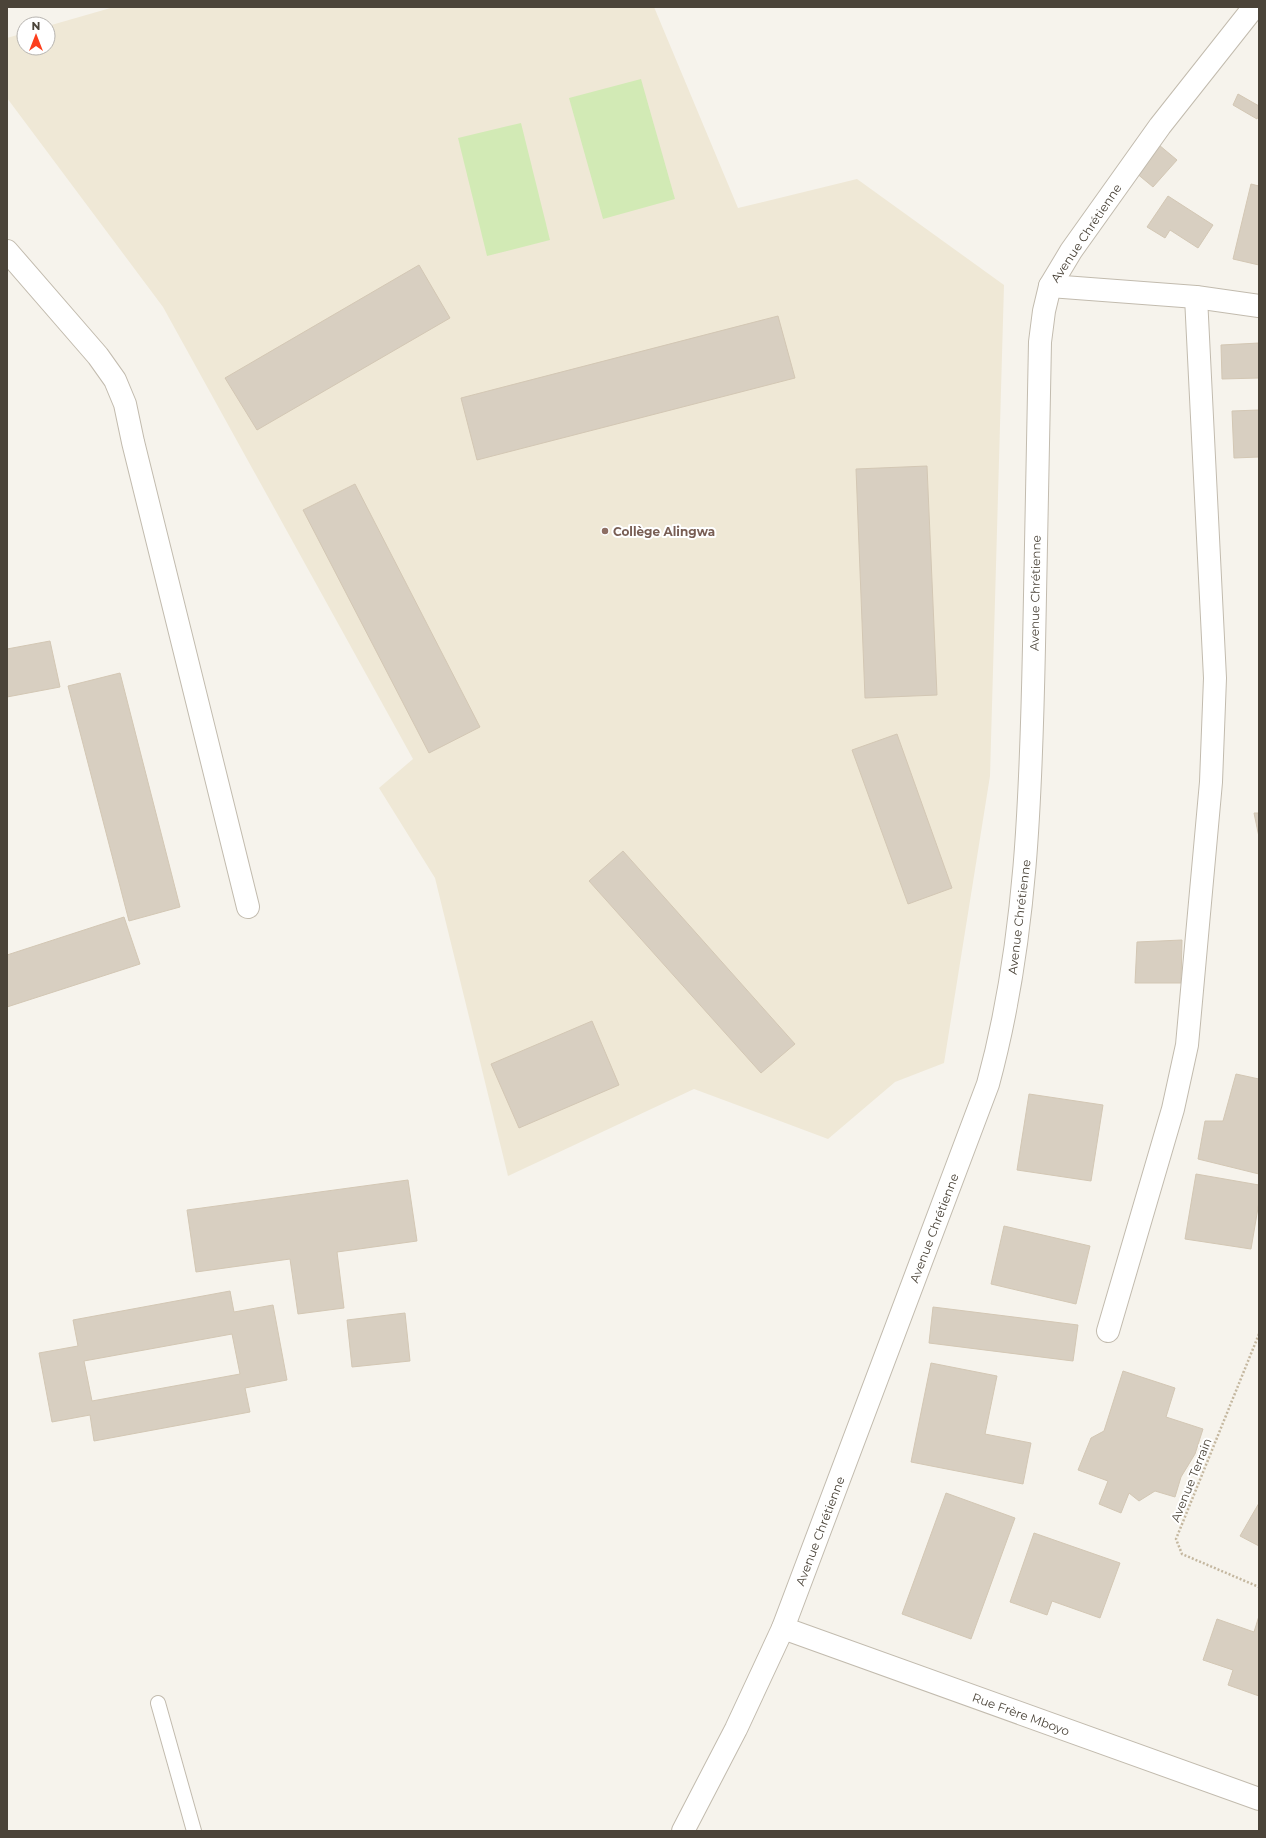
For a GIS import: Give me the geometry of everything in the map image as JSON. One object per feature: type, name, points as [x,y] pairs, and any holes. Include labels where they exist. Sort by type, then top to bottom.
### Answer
[{"type":"street","name":"Avenue Chrétienne","points":[[683,1831],[736,1729],[783,1628],[988,1084],[1001,1037],[1018,930],[1026,866],[1032,753],[1040,342],[1044,310],[1050,286],[1071,251],[1160,126],[1254,7]]},
{"type":"street","points":[[7,251],[98,356],[115,380],[125,404],[133,442],[248,907]]},
{"type":"street","points":[[1050,286],[1196,297],[1259,306]]},
{"type":"street","points":[[1108,1331],[1173,1109],[1187,1045],[1212,782],[1215,678],[1196,297]]},
{"type":"street","name":"Rue Frère Mboyo","points":[[783,1628],[1259,1799]]},
{"type":"lane","points":[[158,1703],[194,1831]]},
{"type":"path","name":"Avenue Terrain","points":[[1259,1334],[1176,1539],[1182,1554],[1259,1587]]},
{"type":"shaded area","points":[[114,7],[654,7],[738,208],[857,179],[1004,285],[990,776],[944,1063],[895,1082],[828,1139],[694,1089],[508,1176],[435,878],[379,788],[413,759],[163,307],[7,98],[7,38],[16,35],[16,56],[56,56],[56,24]]},
{"type":"green space","points":[[641,79],[675,199],[603,219],[569,98]]},
{"type":"green space","points":[[521,123],[550,240],[487,256],[458,138]]},
{"type":"building","points":[[1238,94],[1259,106],[1259,115],[1257,119],[1233,105]]},
{"type":"building","points":[[1159,145],[1177,160],[1153,187],[1135,172]]},
{"type":"building","points":[[1251,184],[1259,186],[1259,265],[1233,259]]},
{"type":"building","points":[[1168,196],[1213,225],[1198,248],[1170,230],[1165,238],[1147,227]]},
{"type":"building","points":[[419,265],[450,318],[257,430],[225,378]]},
{"type":"building","points":[[778,316],[795,378],[477,460],[461,398]]},
{"type":"building","points":[[1259,343],[1259,378],[1222,379],[1221,345]]},
{"type":"building","points":[[1259,410],[1259,457],[1234,458],[1232,411]]},
{"type":"building","points":[[927,466],[937,695],[865,698],[856,469]]},
{"type":"building","points":[[355,484],[480,727],[429,753],[303,510]]},
{"type":"building","points":[[50,641],[60,687],[7,697],[7,649]]},
{"type":"building","points":[[120,673],[180,907],[129,921],[68,686]]},
{"type":"building","points":[[897,734],[952,888],[908,904],[852,750]]},
{"type":"building","points":[[1254,813],[1259,813],[1259,837]]},
{"type":"building","points":[[623,851],[795,1044],[761,1073],[589,881]]},
{"type":"building","points":[[124,917],[140,964],[7,1007],[7,955]]},
{"type":"building","points":[[1182,940],[1181,983],[1135,983],[1137,942]]},
{"type":"building","points":[[592,1021],[619,1085],[519,1128],[491,1064]]},
{"type":"building","points":[[1236,1074],[1259,1079],[1259,1174],[1198,1159],[1205,1121],[1223,1121]]},
{"type":"building","points":[[1029,1094],[1103,1105],[1091,1181],[1017,1170]]},
{"type":"building","points":[[1196,1174],[1259,1185],[1259,1202],[1251,1249],[1185,1239]]},
{"type":"building","points":[[408,1180],[417,1241],[337,1252],[344,1308],[298,1314],[290,1259],[196,1272],[187,1210]]},
{"type":"building","points":[[1004,1226],[1090,1246],[1076,1304],[991,1284]]},
{"type":"building","points":[[230,1291],[234,1312],[273,1305],[287,1380],[245,1388],[250,1412],[94,1441],[90,1415],[52,1422],[39,1353],[78,1346],[73,1320]],"holes":[[[232,1334],[240,1374],[92,1401],[84,1361]]]},
{"type":"building","points":[[933,1307],[1078,1325],[1073,1361],[929,1343]]},
{"type":"building","points":[[405,1313],[410,1361],[352,1367],[347,1320]]},
{"type":"building","points":[[931,1363],[997,1376],[985,1434],[1031,1443],[1023,1484],[911,1462]]},
{"type":"building","points":[[1123,1371],[1175,1388],[1166,1417],[1203,1429],[1195,1454],[1181,1477],[1175,1497],[1155,1491],[1139,1501],[1129,1493],[1121,1513],[1099,1504],[1108,1481],[1078,1470],[1091,1438],[1104,1431]]},
{"type":"building","points":[[946,1493],[1015,1518],[971,1639],[902,1614]]},
{"type":"building","points":[[1259,1503],[1259,1546],[1240,1536]]},
{"type":"building","points":[[1034,1533],[1120,1563],[1100,1618],[1052,1601],[1047,1615],[1010,1602]]},
{"type":"building","points":[[1259,1616],[1259,1696],[1228,1685],[1233,1670],[1203,1660],[1217,1619],[1254,1632]]},
{"type":"place","name":"Collège Alingwa","points":[[605,531]]}]
